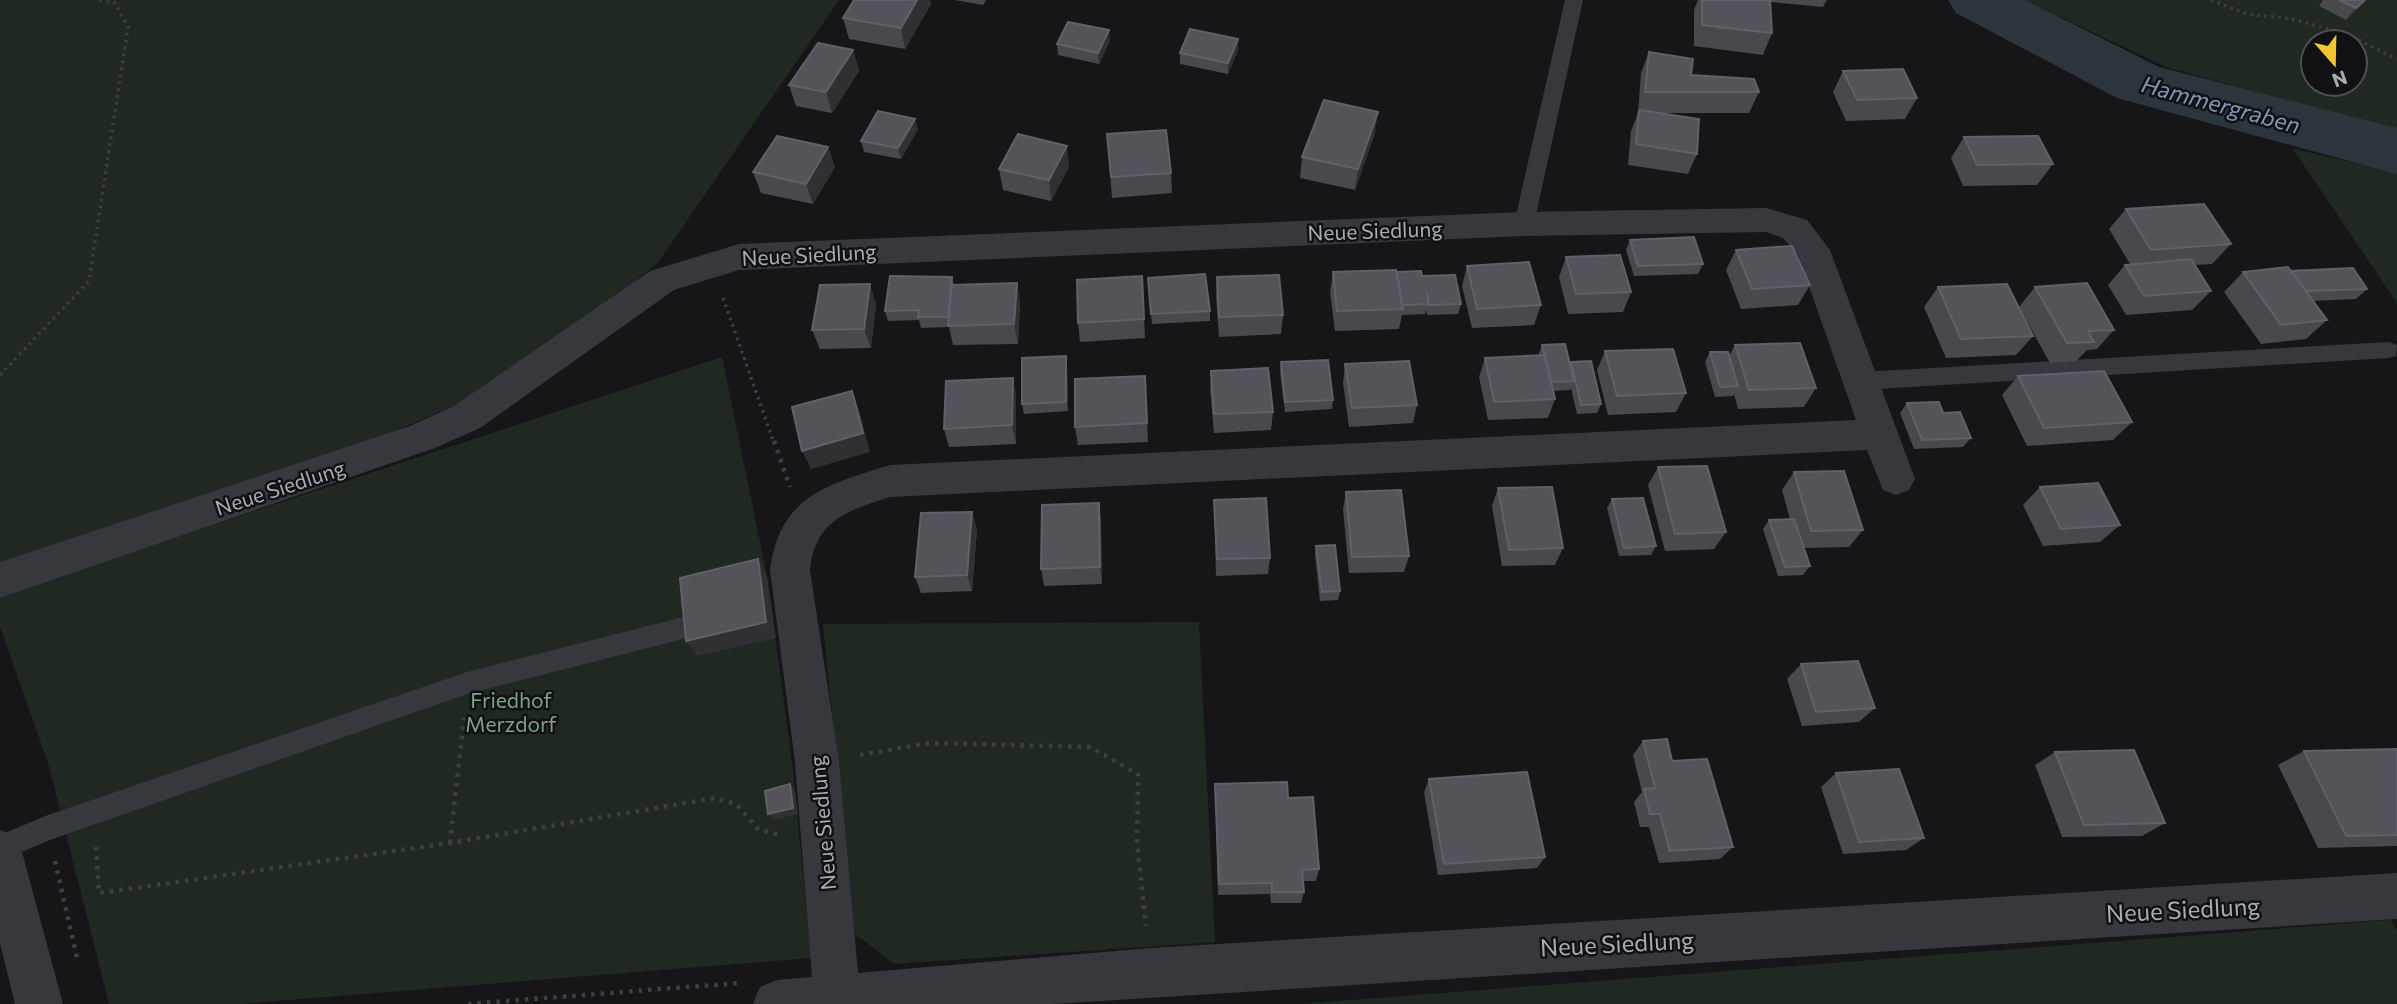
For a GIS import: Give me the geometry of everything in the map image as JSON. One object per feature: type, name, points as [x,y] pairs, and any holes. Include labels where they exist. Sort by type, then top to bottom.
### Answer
[{"type":"street","name":"Neue Siedlung","points":[[0,580],[422,437],[467,417],[662,280],[715,262],[765,255],[1524,223],[1766,220],[1795,229],[1813,250],[1896,479]]},
{"type":"street","name":"Neue Siedlung","points":[[837,999],[817,762],[790,570],[790,547],[817,508],[890,481],[1880,434]]},
{"type":"street","points":[[0,850],[39,1004]]},
{"type":"street","name":"Neue Siedlung","points":[[765,993],[837,999],[1151,972],[2397,896]]},
{"type":"lane","points":[[1524,223],[1574,0]]},
{"type":"lane","points":[[1861,382],[2389,350]]},
{"type":"lane","points":[[0,850],[48,828],[467,682],[695,625]]},
{"type":"path","points":[[0,375],[89,281],[128,27],[115,3],[99,0]]},
{"type":"path","points":[[2211,0],[2247,14],[2292,19],[2347,34],[2397,59]]},
{"type":"path","points":[[715,262],[724,301],[804,527]]},
{"type":"path","points":[[450,843],[467,682]]},
{"type":"path","points":[[817,762],[929,743],[1053,745],[1090,747],[1138,774],[1137,843],[1151,972]]},
{"type":"path","points":[[93,812],[99,893],[450,843],[715,798],[736,804],[746,820],[760,833],[800,836],[823,831]]},
{"type":"path","points":[[48,828],[82,977]]},
{"type":"path","points":[[468,1004],[765,993]]},
{"type":"green space","points":[[0,0],[839,0],[657,264],[539,355],[462,402],[379,438],[0,566]]},
{"type":"green space","points":[[2024,0],[2397,0],[2397,131],[2166,67]]},
{"type":"green space","points":[[2293,149],[2397,172],[2397,303]]},
{"type":"green space","name":"Friedhof Merzdorf","points":[[722,357],[767,576],[793,770],[811,958],[239,1004],[109,1004],[49,766],[0,627],[0,595]]},
{"type":"green space","points":[[1199,622],[1215,942],[894,964],[854,933],[823,624]]},
{"type":"green space","points":[[2391,920],[2397,931],[2397,1004],[1300,1004]]},
{"type":"building","points":[[854,0],[917,0],[901,28],[843,18]]},
{"type":"building","points":[[1702,0],[1770,0],[1772,33],[1702,25]]},
{"type":"building","points":[[2339,0],[2365,0],[2356,8]]},
{"type":"building","points":[[1068,22],[1109,30],[1098,53],[1057,44]]},
{"type":"building","points":[[1190,29],[1238,39],[1228,63],[1180,53]]},
{"type":"building","points":[[818,43],[853,50],[826,92],[789,85]]},
{"type":"building","points":[[1649,52],[1693,59],[1691,75],[1754,79],[1759,92],[1645,92]]},
{"type":"building","points":[[1903,69],[1917,98],[1857,100],[1843,71]]},
{"type":"building","points":[[1324,100],[1378,112],[1358,169],[1302,157]]},
{"type":"building","points":[[1639,110],[1699,119],[1697,154],[1636,144]]},
{"type":"building","points":[[878,111],[915,119],[898,148],[861,141]]},
{"type":"building","points":[[1166,130],[1171,173],[1111,177],[1107,134]]},
{"type":"building","points":[[1018,134],[1067,146],[1049,180],[999,169]]},
{"type":"building","points":[[777,136],[828,147],[806,184],[753,172]]},
{"type":"building","points":[[2038,136],[2053,164],[1977,165],[1964,137]]},
{"type":"building","points":[[2204,204],[2231,244],[2151,250],[2126,209]]},
{"type":"building","points":[[1694,237],[1703,264],[1638,266],[1630,240]]},
{"type":"building","points":[[1792,246],[1810,285],[1752,289],[1736,250]]},
{"type":"building","points":[[1620,255],[1631,292],[1576,294],[1566,257]]},
{"type":"building","points":[[2191,259],[2211,291],[2144,296],[2125,265]]},
{"type":"building","points":[[1529,262],[1541,305],[1477,309],[1467,266]]},
{"type":"building","points":[[2288,267],[2327,320],[2281,325],[2243,272]]},
{"type":"building","points":[[2353,268],[2367,289],[2306,291],[2291,271]]},
{"type":"building","points":[[1396,270],[1403,309],[1337,311],[1333,272]]},
{"type":"building","points":[[1421,271],[1422,276],[1455,275],[1461,304],[1429,305],[1427,292],[1428,304],[1402,305],[1397,272]]},
{"type":"building","points":[[1205,274],[1210,311],[1151,314],[1148,278]]},
{"type":"building","points":[[1279,275],[1283,315],[1219,317],[1217,277]]},
{"type":"building","points":[[890,276],[952,277],[948,317],[918,317],[919,310],[885,311]]},
{"type":"building","points":[[1142,276],[1144,319],[1078,323],[1077,280]]},
{"type":"building","points":[[1017,283],[1014,324],[948,326],[952,285]]},
{"type":"building","points":[[2087,283],[2114,330],[2088,331],[2094,342],[2067,343],[2035,287]]},
{"type":"building","points":[[870,284],[864,329],[812,330],[820,285]]},
{"type":"building","points":[[2007,284],[2033,336],[1961,339],[1938,287]]},
{"type":"building","points":[[1800,343],[1816,388],[1749,390],[1735,345]]},
{"type":"building","points":[[1565,344],[1574,381],[1551,382],[1542,345]]},
{"type":"building","points":[[1673,349],[1686,393],[1617,396],[1605,351]]},
{"type":"building","points":[[1710,352],[1728,352],[1738,386],[1720,387]]},
{"type":"building","points":[[1545,355],[1555,399],[1494,402],[1485,358]]},
{"type":"building","points":[[1066,356],[1066,402],[1022,404],[1022,358]]},
{"type":"building","points":[[1328,360],[1333,400],[1285,402],[1281,362]]},
{"type":"building","points":[[1409,361],[1417,405],[1352,408],[1345,364]]},
{"type":"building","points":[[1591,361],[1601,404],[1581,405],[1571,362]]},
{"type":"building","points":[[1268,368],[1273,412],[1214,414],[1211,371]]},
{"type":"building","points":[[2104,371],[2132,422],[2044,428],[2018,376]]},
{"type":"building","points":[[1145,376],[1147,423],[1075,427],[1075,379]]},
{"type":"building","points":[[1013,378],[1012,425],[944,429],[946,381]]},
{"type":"building","points":[[852,391],[863,433],[802,451],[792,407]]},
{"type":"building","points":[[1939,402],[1943,413],[1960,412],[1971,438],[1922,440],[1907,403]]},
{"type":"building","points":[[1707,466],[1726,532],[1675,534],[1658,467]]},
{"type":"building","points":[[1844,471],[1863,530],[1811,531],[1794,472]]},
{"type":"building","points":[[2098,483],[2120,525],[2061,529],[2040,487]]},
{"type":"building","points":[[1552,487],[1563,548],[1509,550],[1498,488]]},
{"type":"building","points":[[1401,490],[1409,556],[1352,557],[1346,492]]},
{"type":"building","points":[[1266,498],[1270,558],[1217,559],[1214,500]]},
{"type":"building","points":[[1643,498],[1656,546],[1624,548],[1612,499]]},
{"type":"building","points":[[1099,503],[1100,567],[1041,569],[1042,505]]},
{"type":"building","points":[[972,512],[967,575],[915,577],[921,513]]},
{"type":"building","points":[[1794,519],[1810,566],[1785,567],[1769,520]]},
{"type":"building","points":[[1335,545],[1340,591],[1322,592],[1316,546]]},
{"type":"building","points":[[758,559],[766,622],[686,641],[680,578]]},
{"type":"building","points":[[1858,661],[1875,708],[1816,712],[1801,664]]},
{"type":"building","points":[[1667,739],[1672,761],[1707,759],[1733,847],[1670,851],[1660,814],[1650,814],[1644,789],[1655,788],[1643,741]]},
{"type":"building","points":[[2397,749],[2397,835],[2346,836],[2304,751]]},
{"type":"building","points":[[2134,750],[2165,823],[2084,825],[2055,752]]},
{"type":"building","points":[[1899,769],[1924,838],[1859,842],[1836,773]]},
{"type":"building","points":[[1527,772],[1545,857],[1444,864],[1429,779]]},
{"type":"building","points":[[1287,782],[1288,798],[1313,797],[1319,869],[1302,870],[1304,892],[1272,892],[1272,883],[1219,884],[1215,784]]},
{"type":"building","points":[[790,784],[793,808],[768,814],[765,791]]},
{"type":"waterway","name":"Hammergraben","points":[[1977,0],[2139,83],[2397,151]]}]
